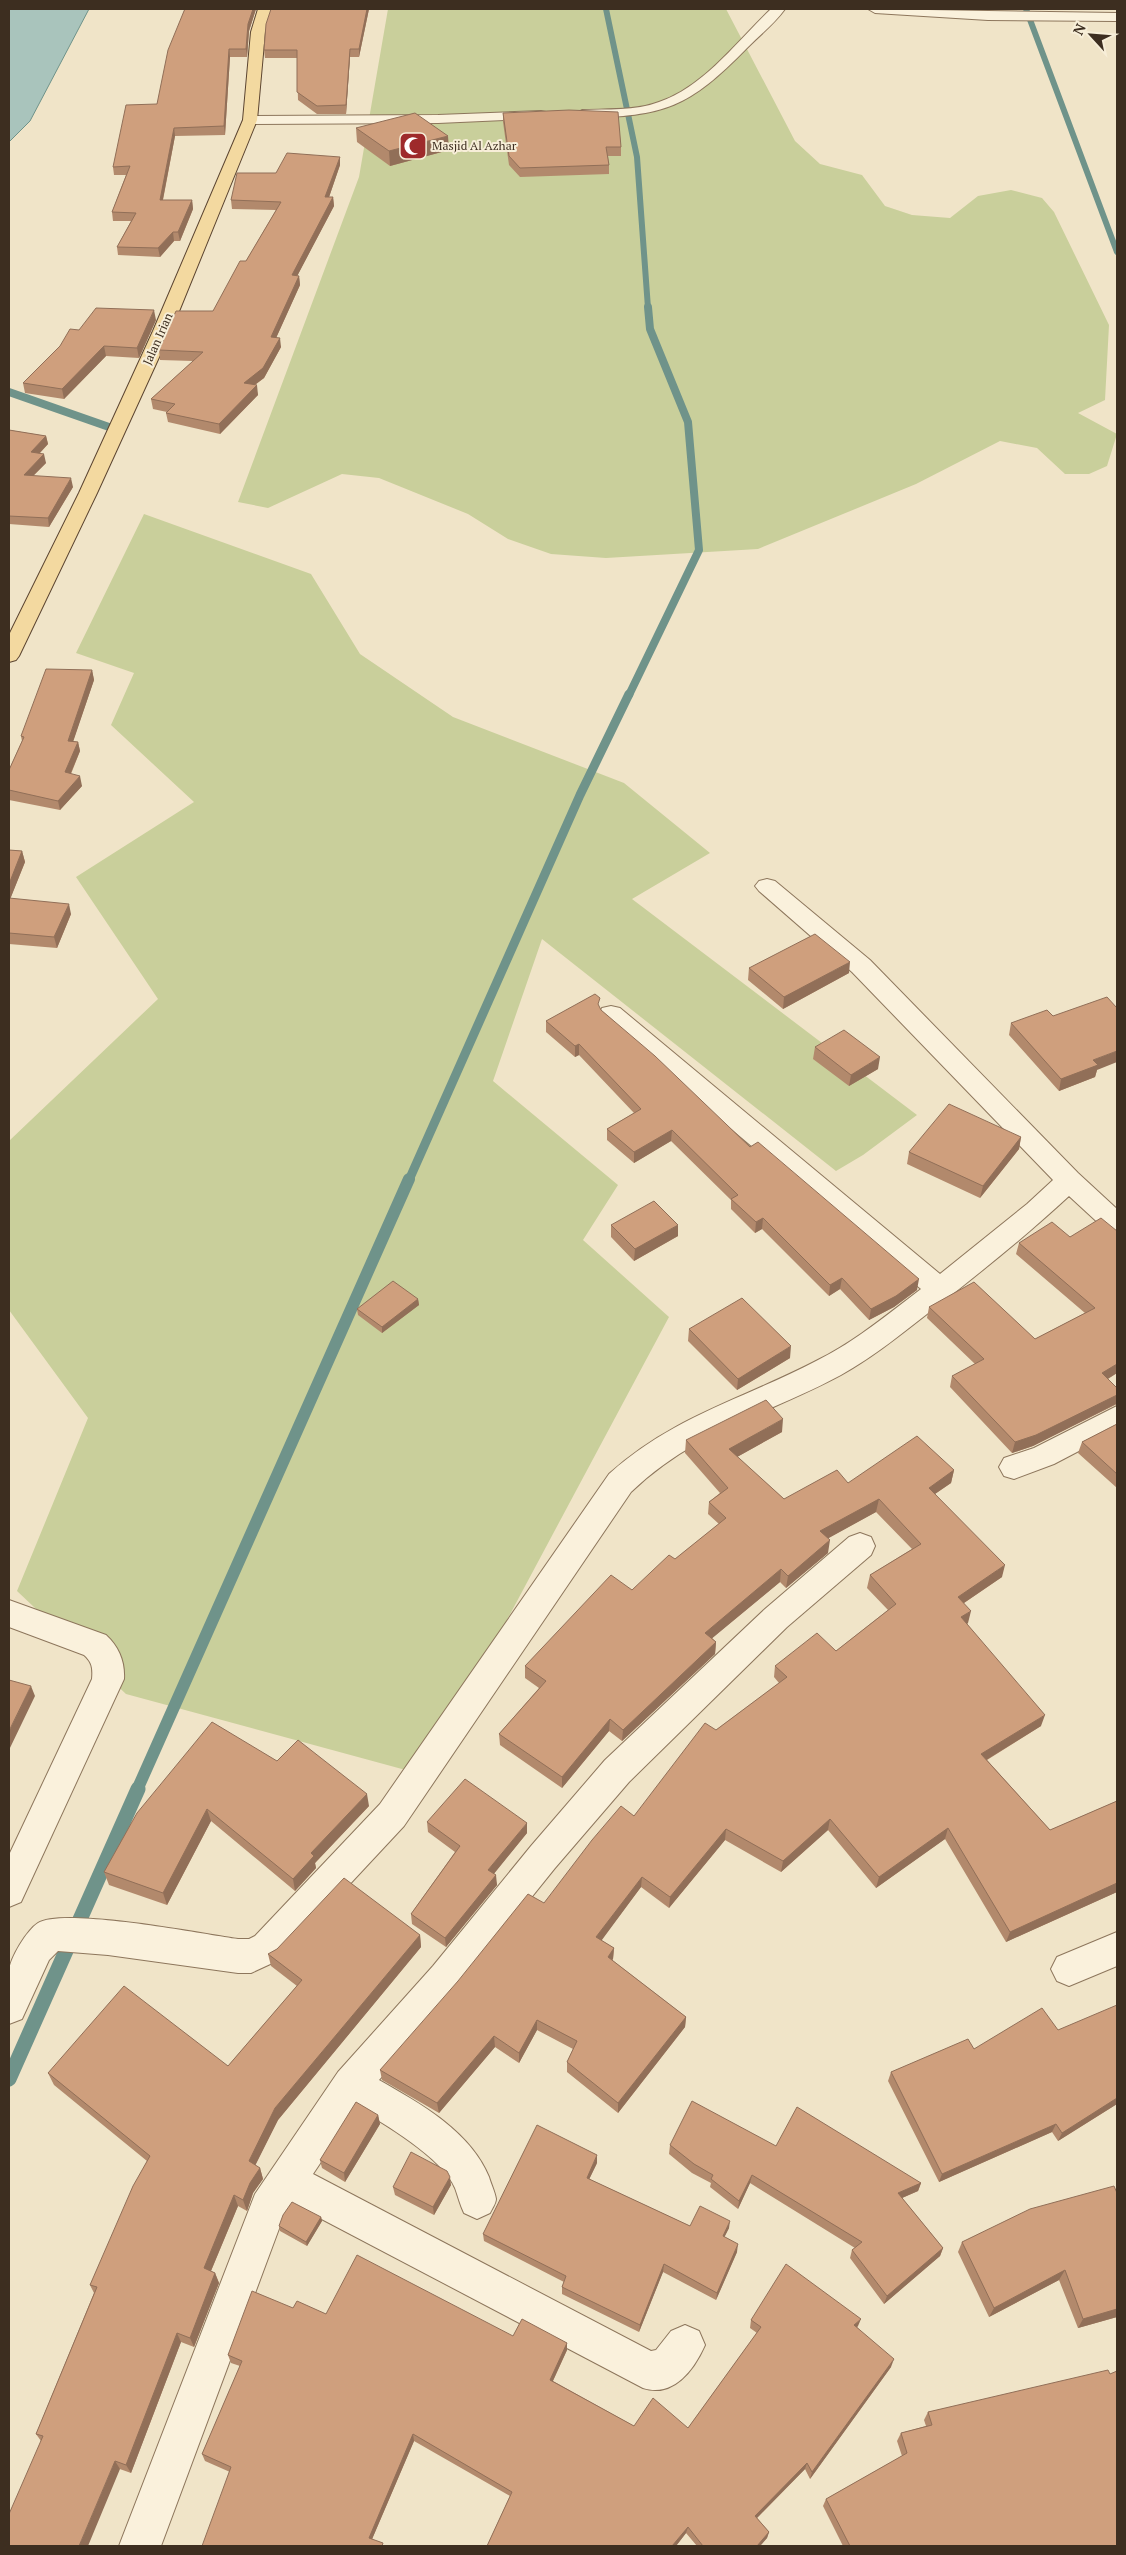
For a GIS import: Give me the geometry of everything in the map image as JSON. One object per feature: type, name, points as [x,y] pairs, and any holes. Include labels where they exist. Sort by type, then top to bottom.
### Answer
[{"type":"main road","name":"Jalan Irian","points":[[9,656],[88,493],[162,331],[250,120],[258,32],[265,9]]},
{"type":"street","points":[[250,120],[438,119],[634,112],[663,105],[687,93],[731,55],[778,9]]},
{"type":"street","points":[[875,9],[988,16],[1117,17]]},
{"type":"street","points":[[767,886],[860,966],[1069,1180],[1117,1224]]},
{"type":"street","points":[[611,1014],[940,1289]]},
{"type":"street","points":[[9,2007],[41,1943],[50,1935],[66,1934],[108,1938],[238,1956],[251,1956],[267,1948],[392,1814],[620,1482],[636,1466],[672,1440],[830,1367],[861,1348],[940,1289],[1036,1211],[1069,1180]]},
{"type":"street","points":[[1014,1467],[1044,1456],[1117,1418]]},
{"type":"street","points":[[140,2546],[268,2207],[351,2085],[445,1978],[543,1857],[617,1771],[776,1618],[860,1546]]},
{"type":"street","points":[[9,1613],[95,1645],[103,1651],[109,1663],[109,1670],[108,1679],[9,1891]]},
{"type":"street","points":[[1069,1969],[1117,1949]]},
{"type":"street","points":[[351,2085],[405,2117],[446,2150],[468,2174],[474,2184],[477,2200]]},
{"type":"street","points":[[286,2180],[643,2368],[652,2371],[667,2368],[685,2345]]},
{"type":"green space","points":[[388,9],[726,9],[795,141],[820,164],[862,175],[885,206],[912,215],[950,218],[978,196],[1011,190],[1042,198],[1054,212],[1109,325],[1105,400],[1078,413],[1117,434],[1107,466],[1089,474],[1065,474],[1037,448],[1000,441],[916,484],[758,549],[606,558],[551,554],[508,539],[468,514],[379,478],[342,474],[268,508],[238,502],[359,177]]},
{"type":"green space","points":[[144,514],[311,574],[360,654],[453,717],[624,783],[710,853],[632,899],[917,1115],[863,1155],[836,1171],[542,939],[493,1081],[618,1185],[583,1240],[669,1317],[424,1775],[126,1694],[17,1591],[88,1418],[9,1310],[9,1141],[158,999],[76,877],[194,802],[111,725],[134,673],[76,653]]},
{"type":"water","points":[[9,9],[89,9],[30,121],[9,142]]},
{"type":"building","points":[[185,9],[253,9],[248,24],[246,49],[229,49],[224,126],[174,128],[160,200],[192,200],[178,232],[173,232],[158,248],[117,247],[136,213],[112,212],[130,166],[113,167],[126,105],[157,104],[168,50]]},
{"type":"building","points":[[271,9],[367,9],[359,49],[350,49],[346,105],[317,106],[297,92],[297,50],[264,50],[266,24]]},
{"type":"building","points":[[569,110],[618,112],[621,147],[606,147],[609,165],[520,168],[509,156],[503,113]]},
{"type":"building","points":[[415,113],[448,136],[389,151],[356,128]]},
{"type":"building","points":[[287,153],[340,157],[325,197],[333,197],[292,275],[299,276],[271,337],[280,338],[263,368],[244,383],[257,385],[219,424],[166,413],[175,404],[151,399],[203,352],[159,350],[176,311],[213,311],[240,261],[246,261],[281,202],[231,200],[237,173],[276,173]]},
{"type":"building","points":[[96,308],[154,310],[137,348],[104,346],[62,389],[23,383],[60,346],[70,329],[79,330]]},
{"type":"building","points":[[9,430],[46,436],[31,452],[44,454],[24,475],[71,478],[48,518],[9,516]]},
{"type":"building","points":[[46,669],[92,670],[68,741],[78,742],[65,772],[80,776],[58,801],[9,790],[9,770],[24,737],[21,736]]},
{"type":"building","points":[[9,850],[22,851],[9,884]]},
{"type":"building","points":[[9,898],[69,904],[54,937],[9,933]]},
{"type":"building","points":[[815,934],[850,962],[784,997],[749,968]]},
{"type":"building","points":[[595,994],[600,998],[598,1004],[601,1010],[655,1056],[750,1147],[758,1142],[919,1279],[896,1296],[871,1309],[842,1278],[830,1285],[763,1218],[756,1222],[731,1199],[738,1195],[672,1130],[634,1152],[607,1129],[641,1109],[579,1044],[575,1046],[546,1021]]},
{"type":"building","points":[[1107,997],[1117,1008],[1117,1051],[1093,1060],[1098,1065],[1061,1079],[1011,1023],[1047,1010],[1053,1016]]},
{"type":"building","points":[[844,1030],[880,1057],[851,1075],[815,1047]]},
{"type":"building","points":[[949,1104],[1021,1137],[983,1186],[909,1152]]},
{"type":"building","points":[[654,1201],[678,1225],[635,1249],[611,1225]]},
{"type":"building","points":[[1101,1218],[1117,1231],[1117,1364],[1102,1373],[1117,1388],[1117,1395],[1036,1435],[1015,1442],[952,1376],[984,1359],[929,1307],[974,1282],[1035,1339],[1095,1308],[1019,1243],[1052,1222],[1070,1237]]},
{"type":"building","points":[[393,1281],[418,1299],[382,1327],[357,1309]]},
{"type":"building","points":[[742,1298],[791,1346],[738,1379],[689,1329]]},
{"type":"building","points":[[766,1400],[783,1419],[729,1449],[784,1499],[837,1470],[848,1483],[917,1436],[954,1470],[929,1488],[1005,1565],[958,1597],[971,1611],[961,1617],[1045,1715],[981,1754],[1050,1830],[1117,1801],[1117,1883],[1010,1932],[948,1828],[879,1877],[830,1819],[783,1861],[726,1829],[670,1897],[642,1877],[596,1937],[614,1948],[608,1957],[686,2017],[618,2103],[567,2062],[577,2041],[537,2020],[519,2053],[494,2036],[437,2103],[380,2070],[458,1981],[528,1894],[544,1903],[592,1840],[621,1806],[634,1816],[705,1723],[716,1730],[787,1677],[775,1666],[817,1633],[836,1651],[896,1604],[870,1575],[921,1544],[879,1499],[820,1531],[830,1540],[788,1576],[781,1569],[705,1633],[716,1642],[623,1730],[610,1719],[562,1777],[499,1734],[546,1681],[525,1666],[611,1575],[632,1590],[669,1555],[675,1559],[726,1518],[709,1502],[728,1488],[686,1440]]},
{"type":"building","points":[[1117,1424],[1117,1474],[1082,1442]]},
{"type":"building","points":[[9,1680],[31,1686],[9,1731]]},
{"type":"building","points":[[212,1722],[277,1761],[298,1740],[367,1794],[311,1853],[314,1856],[293,1879],[207,1809],[163,1893],[104,1872],[137,1813]]},
{"type":"building","points":[[465,1779],[527,1823],[488,1870],[496,1875],[445,1938],[411,1914],[460,1846],[427,1822]]},
{"type":"building","points":[[344,1878],[420,1935],[275,2108],[249,2161],[260,2168],[250,2183],[243,2200],[234,2195],[204,2268],[215,2273],[190,2338],[177,2333],[126,2465],[115,2461],[79,2546],[9,2546],[9,2514],[43,2436],[36,2434],[97,2287],[90,2285],[133,2186],[150,2156],[48,2073],[124,1986],[228,2066],[302,1980],[268,1954],[277,1949]]},
{"type":"building","points":[[1117,2005],[1117,2098],[1062,2133],[1056,2124],[942,2174],[891,2072],[968,2039],[974,2049],[1042,2008],[1058,2030]]},
{"type":"building","points":[[692,2101],[776,2146],[797,2107],[921,2183],[898,2193],[943,2248],[887,2296],[852,2250],[862,2242],[752,2175],[739,2201],[711,2179],[713,2175],[694,2164],[670,2145]]},
{"type":"building","points":[[356,2102],[378,2115],[344,2173],[320,2160]]},
{"type":"building","points":[[537,2125],[597,2155],[587,2178],[690,2226],[700,2206],[730,2221],[723,2236],[738,2244],[717,2293],[664,2264],[640,2325],[562,2287],[566,2276],[483,2234]]},
{"type":"building","points":[[411,2152],[447,2171],[450,2177],[433,2207],[393,2187]]},
{"type":"building","points":[[1114,2186],[1117,2193],[1117,2309],[1083,2319],[1065,2270],[994,2308],[962,2242],[1030,2209]]},
{"type":"building","points":[[292,2202],[321,2217],[306,2242],[279,2226],[283,2215]]},
{"type":"building","points":[[357,2255],[513,2336],[522,2319],[567,2343],[550,2380],[634,2426],[653,2398],[688,2428],[761,2327],[751,2320],[786,2264],[861,2319],[854,2325],[894,2359],[812,2472],[807,2463],[755,2516],[769,2532],[757,2546],[703,2546],[688,2527],[672,2546],[487,2546],[512,2492],[413,2434],[369,2538],[383,2543],[382,2546],[202,2546],[231,2467],[202,2454],[242,2361],[228,2355],[252,2291],[293,2308],[297,2301],[326,2314]]},
{"type":"building","points":[[1108,2370],[1110,2374],[1117,2371],[1117,2546],[850,2546],[826,2499],[907,2453],[901,2433],[932,2425],[928,2412]]},
{"type":"waterway","points":[[606,9],[637,157],[648,308]]},
{"type":"waterway","points":[[1026,9],[1117,252]]},
{"type":"waterway","points":[[629,695],[699,550],[688,422],[650,329],[648,307]]},
{"type":"waterway","points":[[9,392],[109,427]]},
{"type":"waterway","points":[[409,1180],[580,795],[629,694]]},
{"type":"waterway","points":[[137,1790],[409,1179]]},
{"type":"waterway","points":[[9,2079],[138,1789]]},
{"type":"place","name":"Masjid Al Azhar","points":[[413,146]]}]
